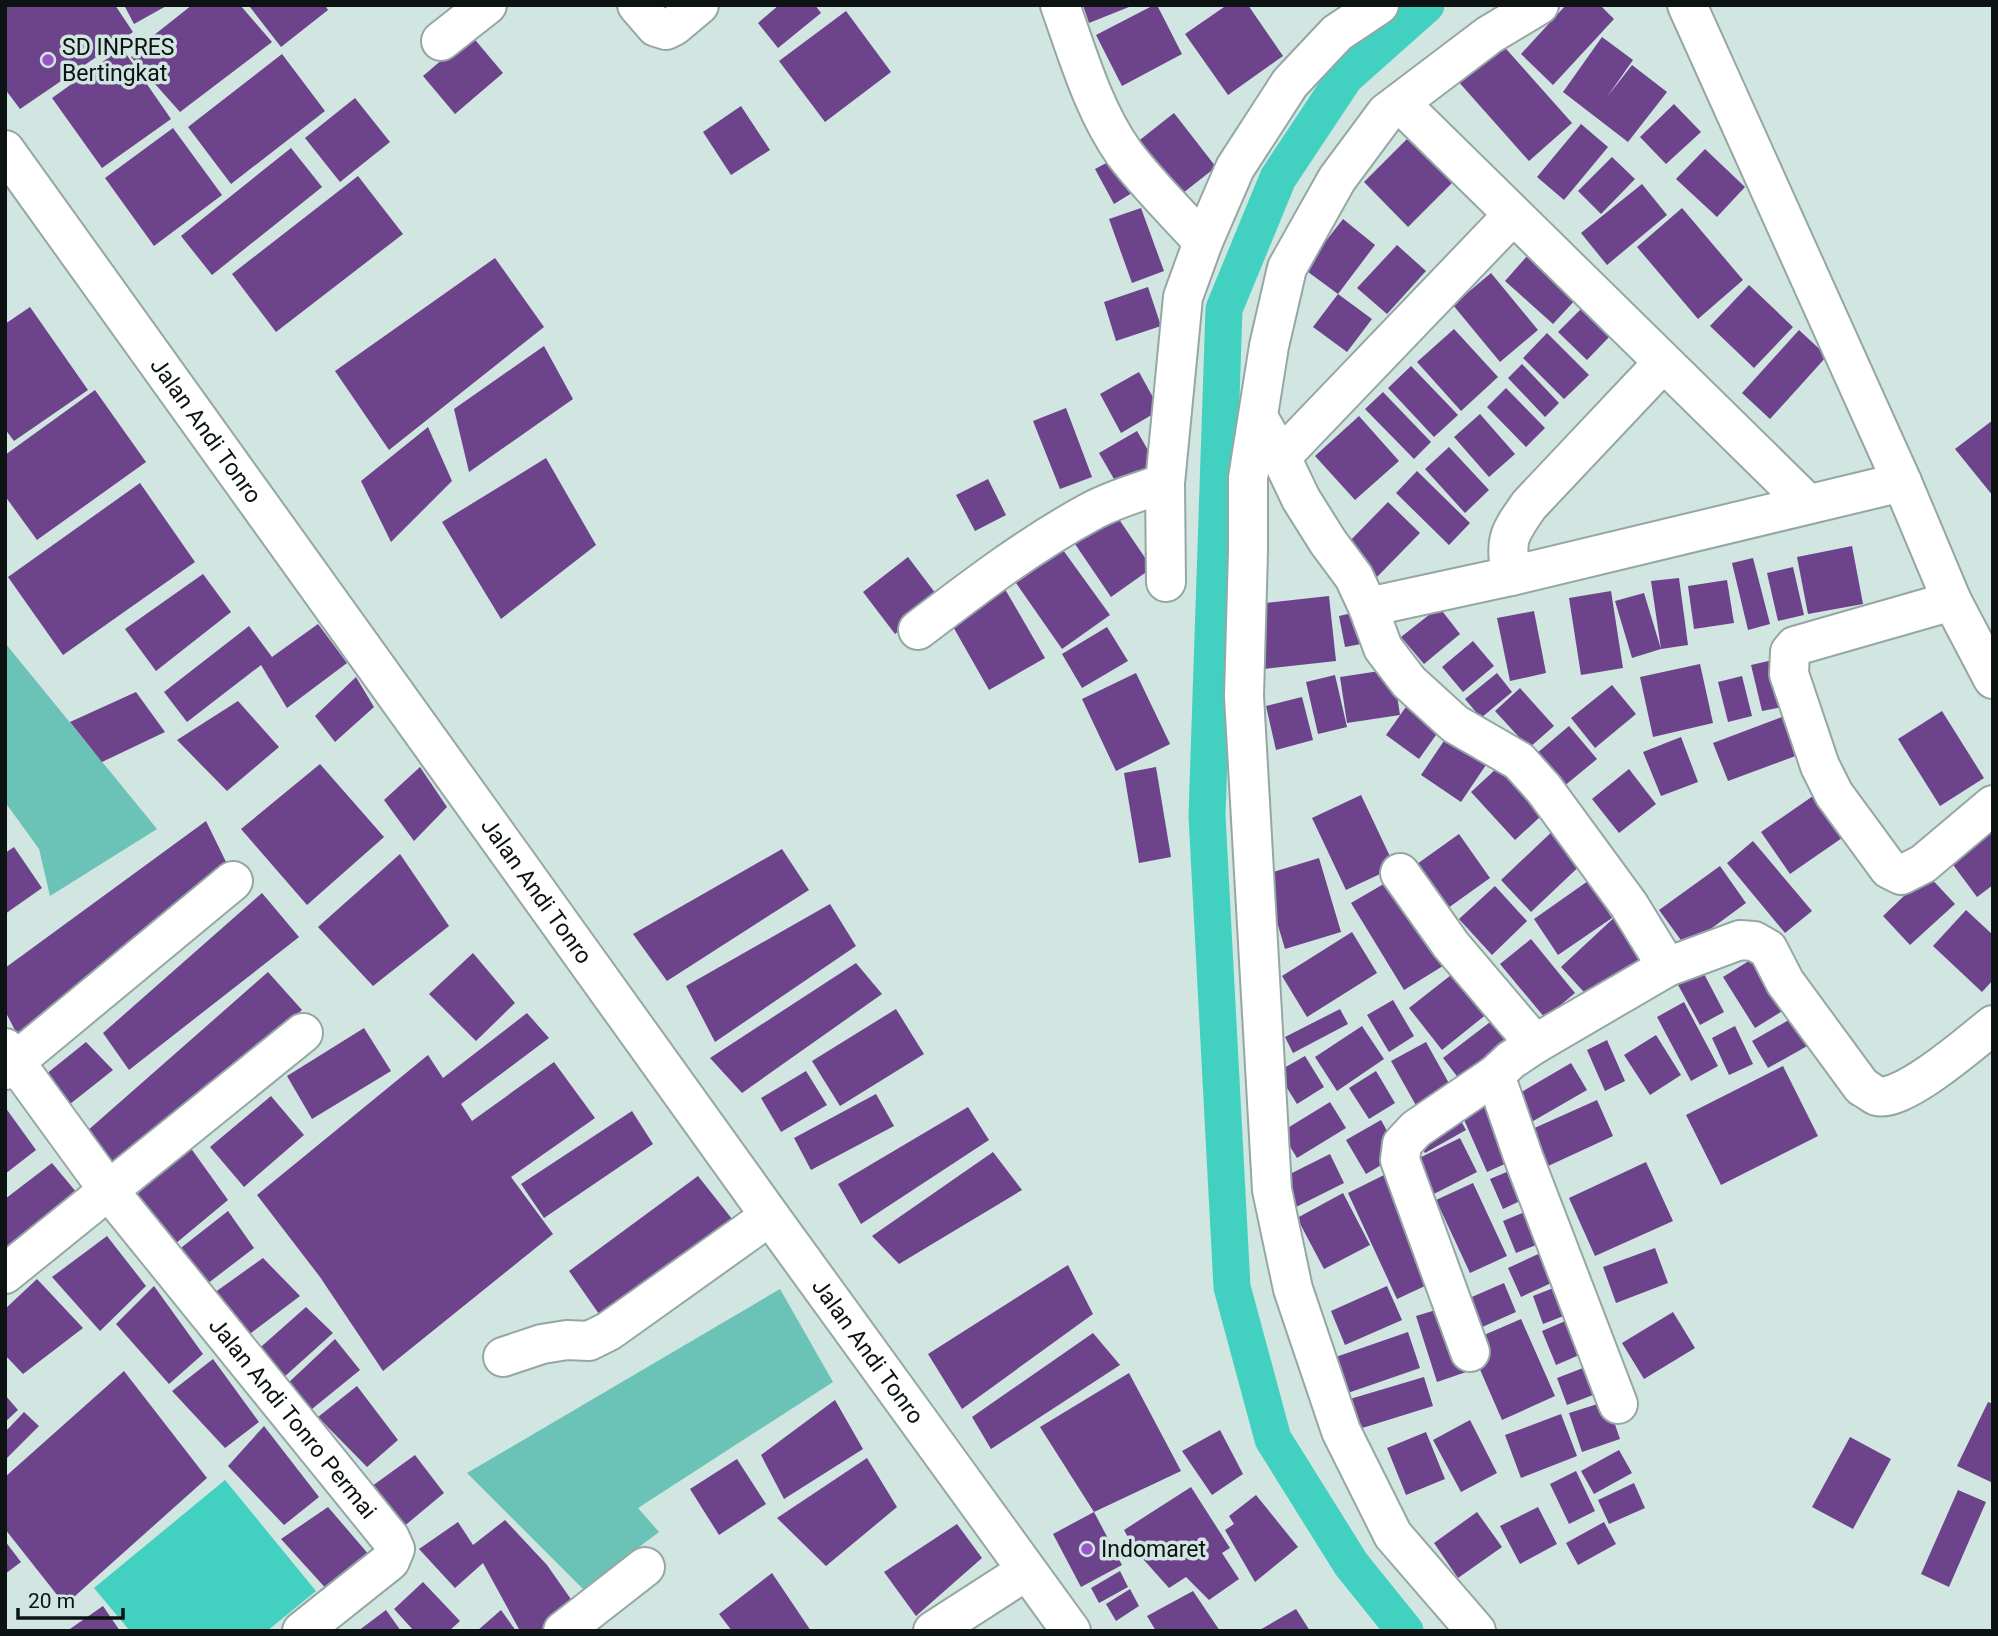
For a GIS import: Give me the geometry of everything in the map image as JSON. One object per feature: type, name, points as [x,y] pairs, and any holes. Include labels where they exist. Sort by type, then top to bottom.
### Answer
[{"type":"street","points":[[441,41],[487,5]]},
{"type":"street","points":[[637,5],[656,27],[666,30],[699,5]]},
{"type":"street","points":[[1060,5],[1095,102],[1108,127],[1125,154],[1203,242]]},
{"type":"street","points":[[1166,582],[1165,483],[1183,297],[1203,242],[1235,168],[1290,83],[1337,33],[1379,5]]},
{"type":"street","points":[[1476,1631],[1393,1535],[1341,1431],[1293,1289],[1272,1189],[1244,696],[1248,478],[1269,346],[1287,268],[1337,178],[1386,113],[1489,35],[1539,5]]},
{"type":"street","points":[[1687,5],[1902,482],[1952,601],[1993,679]]},
{"type":"street","points":[[1408,111],[1808,504]]},
{"type":"street","name":"Jalan Andi Tonro","points":[[5,150],[1071,1631]]},
{"type":"street","points":[[1281,457],[1512,216]]},
{"type":"street","points":[[1511,576],[1506,548],[1515,526],[1529,505],[1663,363]]},
{"type":"street","points":[[1258,417],[1301,499],[1354,577],[1383,648],[1409,682],[1455,724],[1520,761],[1544,789],[1629,905],[1667,967]]},
{"type":"street","points":[[1368,607],[1511,576],[1902,482]]},
{"type":"street","points":[[918,630],[988,577],[1059,530],[1091,511],[1165,483]]},
{"type":"street","points":[[1952,601],[1795,646],[1790,652],[1789,674],[1820,766],[1834,794],[1889,869],[1901,875],[1923,864],[1993,806]]},
{"type":"street","points":[[1400,873],[1451,945],[1535,1044]]},
{"type":"street","points":[[109,1191],[9,1060],[233,881]]},
{"type":"street","points":[[1470,1352],[1400,1160],[1402,1144],[1416,1129],[1535,1044],[1667,967],[1740,940],[1754,941],[1768,949],[1785,982],[1863,1087],[1877,1096],[1896,1094],[1942,1066],[1993,1026]]},
{"type":"street","points":[[5,1274],[303,1033]]},
{"type":"street","points":[[1495,1075],[1524,1159],[1618,1404]]},
{"type":"street","name":"Jalan Andi Tonro Permai","points":[[109,1191],[390,1538],[395,1549],[390,1561],[302,1631]]},
{"type":"street","points":[[503,1357],[542,1344],[567,1340],[589,1341],[609,1331],[770,1216]]},
{"type":"street","points":[[563,1631],[645,1567]]},
{"type":"street","points":[[933,1631],[1026,1571]]},
{"type":"shaded area","points":[[5,643],[157,829],[50,896],[39,849],[5,802]]},
{"type":"shaded area","points":[[780,1289],[833,1382],[638,1508],[659,1532],[583,1589],[467,1473]]},
{"type":"shaded area","points":[[225,1480],[316,1591],[267,1631],[130,1631],[94,1588]]},
{"type":"building","name":"SD INPRES Bertingkat","points":[[5,5],[115,5],[133,32],[20,109],[5,89]]},
{"type":"building","points":[[124,5],[168,5],[134,24]]},
{"type":"building","points":[[192,5],[240,5],[272,42],[180,112],[131,57],[136,53],[134,51]]},
{"type":"building","points":[[325,5],[328,10],[281,47],[250,7]]},
{"type":"building","points":[[779,5],[815,5],[821,13],[778,48],[758,23]]},
{"type":"building","points":[[1083,5],[1134,5],[1089,23]]},
{"type":"building","points":[[1157,5],[1182,54],[1122,86],[1096,35]]},
{"type":"building","points":[[1227,5],[1248,5],[1283,56],[1228,95],[1185,34]]},
{"type":"building","points":[[1566,5],[1600,5],[1614,19],[1553,85],[1521,54]]},
{"type":"building","points":[[846,11],[891,72],[825,122],[779,61]]},
{"type":"building","points":[[471,35],[503,73],[455,114],[423,76]]},
{"type":"building","points":[[1602,37],[1633,60],[1607,97],[1632,65],[1667,92],[1628,142],[1563,92]]},
{"type":"building","points":[[1500,42],[1572,123],[1529,161],[1457,80]]},
{"type":"building","points":[[122,48],[171,119],[102,168],[52,98]]},
{"type":"building","points":[[282,54],[325,111],[231,184],[188,127]]},
{"type":"building","points":[[355,98],[390,142],[340,182],[305,138]]},
{"type":"building","points":[[1674,104],[1701,132],[1666,164],[1640,137]]},
{"type":"building","points":[[741,106],[770,150],[731,175],[703,132]]},
{"type":"building","points":[[1174,113],[1216,167],[1178,197],[1136,143]]},
{"type":"building","points":[[1581,124],[1608,147],[1564,200],[1537,177]]},
{"type":"building","points":[[173,128],[222,195],[154,246],[105,178]]},
{"type":"building","points":[[1407,139],[1452,183],[1408,227],[1364,182]]},
{"type":"building","points":[[291,148],[322,187],[212,275],[181,236]]},
{"type":"building","points":[[1705,149],[1745,187],[1717,217],[1676,179]]},
{"type":"building","points":[[1612,157],[1635,179],[1601,214],[1578,191]]},
{"type":"building","points":[[1114,159],[1132,193],[1114,204],[1095,169]]},
{"type":"building","points":[[358,176],[403,234],[276,332],[232,274]]},
{"type":"building","points":[[1642,184],[1667,215],[1607,265],[1581,233]]},
{"type":"building","points":[[1141,208],[1164,271],[1132,283],[1109,219]]},
{"type":"building","points":[[1682,208],[1743,280],[1698,319],[1637,247]]},
{"type":"building","points":[[1343,219],[1375,245],[1338,294],[1304,269]]},
{"type":"building","points":[[1397,245],[1426,271],[1387,314],[1357,288]]},
{"type":"building","points":[[1528,255],[1577,298],[1553,324],[1505,281]]},
{"type":"building","points":[[495,258],[544,327],[389,450],[335,371]]},
{"type":"building","points":[[1491,273],[1538,330],[1500,362],[1453,305]]},
{"type":"building","points":[[1749,285],[1793,327],[1754,368],[1710,326]]},
{"type":"building","points":[[1148,287],[1161,326],[1116,341],[1104,302]]},
{"type":"building","points":[[1338,294],[1372,319],[1347,352],[1313,327]]},
{"type":"building","points":[[30,307],[88,390],[14,441],[5,429],[5,324]]},
{"type":"building","points":[[1583,307],[1611,335],[1587,360],[1558,332]]},
{"type":"building","points":[[1454,329],[1498,377],[1461,411],[1417,362]]},
{"type":"building","points":[[1799,330],[1827,356],[1770,419],[1742,393]]},
{"type":"building","points":[[1547,333],[1589,375],[1564,399],[1523,358]]},
{"type":"building","points":[[544,346],[573,399],[469,472],[454,409]]},
{"type":"building","points":[[1522,364],[1559,403],[1545,417],[1508,378]]},
{"type":"building","points":[[1411,366],[1458,415],[1434,437],[1388,388]]},
{"type":"building","points":[[1139,372],[1160,410],[1121,433],[1100,394]]},
{"type":"building","points":[[1506,388],[1545,428],[1526,447],[1487,407]]},
{"type":"building","points":[[95,390],[146,462],[37,540],[5,496],[5,455]]},
{"type":"building","points":[[1383,392],[1431,442],[1414,459],[1365,409]]},
{"type":"building","points":[[1066,408],[1092,477],[1060,489],[1033,421]]},
{"type":"building","points":[[1480,414],[1515,454],[1489,477],[1454,437]]},
{"type":"building","points":[[1359,416],[1399,461],[1355,500],[1315,456]]},
{"type":"building","points":[[1993,420],[1993,496],[1955,449]]},
{"type":"building","points":[[428,427],[452,481],[391,542],[361,481]]},
{"type":"building","points":[[1137,431],[1156,464],[1118,486],[1099,453]]},
{"type":"building","points":[[1449,447],[1489,490],[1465,513],[1425,469]]},
{"type":"building","points":[[546,458],[596,545],[501,619],[442,522]]},
{"type":"building","points":[[1417,471],[1470,523],[1449,545],[1396,493]]},
{"type":"building","points":[[988,479],[1006,515],[975,531],[956,495]]},
{"type":"building","points":[[140,483],[195,562],[63,655],[8,577]]},
{"type":"building","points":[[1388,502],[1420,533],[1377,577],[1345,546]]},
{"type":"building","points":[[1114,512],[1152,568],[1111,597],[1073,541]]},
{"type":"building","points":[[1852,546],[1863,604],[1808,614],[1797,557]]},
{"type":"building","points":[[1063,550],[1110,615],[1062,649],[1016,583]]},
{"type":"building","points":[[908,557],[939,598],[895,634],[863,592]]},
{"type":"building","points":[[1753,558],[1770,624],[1748,630],[1732,563]]},
{"type":"building","points":[[1793,567],[1804,615],[1778,621],[1767,573]]},
{"type":"building","points":[[203,574],[231,612],[156,671],[125,629]]},
{"type":"building","points":[[1679,578],[1688,645],[1661,649],[1651,581]]},
{"type":"building","points":[[1727,580],[1734,623],[1694,629],[1688,586]]},
{"type":"building","points":[[1002,584],[1045,658],[989,690],[947,616]]},
{"type":"building","points":[[1611,591],[1623,668],[1581,675],[1569,598]]},
{"type":"building","points":[[1644,593],[1661,649],[1632,658],[1615,601]]},
{"type":"building","points":[[1329,596],[1336,661],[1264,669],[1257,604]]},
{"type":"building","points":[[1439,607],[1460,634],[1424,664],[1401,637]]},
{"type":"building","points":[[1366,610],[1372,642],[1345,647],[1339,616]]},
{"type":"building","points":[[1534,611],[1546,673],[1510,681],[1497,618]]},
{"type":"building","points":[[318,624],[347,663],[287,708],[261,665],[187,722],[164,692],[249,626],[272,657]]},
{"type":"building","points":[[1107,627],[1128,661],[1082,688],[1062,654]]},
{"type":"building","points":[[1473,641],[1494,666],[1463,692],[1442,667]]},
{"type":"building","points":[[1777,659],[1788,706],[1762,711],[1751,665]]},
{"type":"building","points":[[1700,664],[1713,723],[1653,737],[1640,677]]},
{"type":"building","points":[[1393,669],[1400,715],[1347,723],[1340,677]]},
{"type":"building","points":[[1136,673],[1170,744],[1116,771],[1082,699]]},
{"type":"building","points":[[1497,673],[1512,692],[1481,718],[1465,699]]},
{"type":"building","points":[[1335,675],[1347,727],[1318,734],[1306,682]]},
{"type":"building","points":[[1742,676],[1752,716],[1728,722],[1718,682]]},
{"type":"building","points":[[356,677],[374,707],[335,742],[315,716]]},
{"type":"building","points":[[1612,685],[1636,714],[1595,748],[1571,718]]},
{"type":"building","points":[[1520,688],[1554,726],[1529,748],[1495,711]]},
{"type":"building","points":[[136,692],[165,732],[102,762],[70,722]]},
{"type":"building","points":[[1302,697],[1313,740],[1276,750],[1266,706]]},
{"type":"building","points":[[1413,697],[1446,721],[1419,759],[1386,735]]},
{"type":"building","points":[[238,701],[279,747],[227,791],[177,740]]},
{"type":"building","points":[[1942,711],[1984,778],[1940,806],[1898,739]]},
{"type":"building","points":[[1787,715],[1801,754],[1728,781],[1713,743]]},
{"type":"building","points":[[1454,726],[1494,753],[1461,802],[1421,775]]},
{"type":"building","points":[[1569,726],[1597,759],[1563,787],[1536,754]]},
{"type":"building","points":[[1681,737],[1698,782],[1661,796],[1643,752]]},
{"type":"building","points":[[1509,757],[1553,805],[1515,840],[1471,792]]},
{"type":"building","points":[[320,764],[384,837],[307,905],[241,829]]},
{"type":"building","points":[[420,767],[447,807],[414,841],[384,800]]},
{"type":"building","points":[[1156,767],[1171,857],[1139,863],[1124,773]]},
{"type":"building","points":[[1629,769],[1656,804],[1619,833],[1592,799]]},
{"type":"building","points":[[1361,795],[1395,867],[1346,890],[1312,818]]},
{"type":"building","points":[[1813,796],[1842,838],[1790,874],[1761,832]]},
{"type":"building","points":[[206,821],[227,864],[17,1034],[5,1011],[5,968]]},
{"type":"building","points":[[1993,821],[1993,885],[1977,897],[1945,854]]},
{"type":"building","points":[[1558,826],[1588,858],[1531,912],[1501,880]]},
{"type":"building","points":[[1459,834],[1490,878],[1448,908],[1417,864]]},
{"type":"building","points":[[1753,841],[1812,911],[1785,933],[1727,863]]},
{"type":"building","points":[[14,847],[42,888],[5,914],[5,853]]},
{"type":"building","points":[[782,849],[809,890],[667,981],[633,934]]},
{"type":"building","points":[[400,854],[449,926],[373,986],[318,927]]},
{"type":"building","points":[[1319,858],[1341,932],[1285,949],[1263,875]]},
{"type":"building","points":[[1720,866],[1746,903],[1686,947],[1659,910]]},
{"type":"building","points":[[1927,874],[1955,904],[1910,945],[1883,916]]},
{"type":"building","points":[[1399,875],[1451,961],[1404,990],[1351,903]]},
{"type":"building","points":[[1588,881],[1612,918],[1558,955],[1534,919]]},
{"type":"building","points":[[1495,886],[1527,921],[1492,955],[1459,919]]},
{"type":"building","points":[[262,893],[299,937],[129,1070],[103,1033]]},
{"type":"building","points":[[830,904],[856,946],[715,1042],[686,986]]},
{"type":"building","points":[[1966,910],[1993,935],[1993,980],[1982,992],[1933,946]]},
{"type":"building","points":[[1618,914],[1651,949],[1593,1002],[1561,967]]},
{"type":"building","points":[[1352,932],[1377,973],[1307,1017],[1282,976]]},
{"type":"building","points":[[1531,939],[1575,993],[1545,1018],[1500,964]]},
{"type":"building","points":[[473,953],[515,1003],[476,1041],[429,994]]},
{"type":"building","points":[[1760,954],[1792,1005],[1755,1028],[1723,977]]},
{"type":"building","points":[[856,963],[882,994],[742,1093],[710,1058]]},
{"type":"building","points":[[1460,968],[1493,1009],[1442,1050],[1409,1008]]},
{"type":"building","points":[[1702,970],[1724,1012],[1700,1025],[1677,983]]},
{"type":"building","points":[[268,972],[302,1010],[117,1172],[86,1132]]},
{"type":"building","points":[[1393,1000],[1414,1036],[1389,1052],[1367,1015]]},
{"type":"building","points":[[1684,1002],[1718,1066],[1691,1081],[1657,1017]]},
{"type":"building","points":[[896,1009],[924,1054],[840,1106],[812,1061]]},
{"type":"building","points":[[1340,1009],[1348,1024],[1293,1053],[1285,1037]]},
{"type":"building","points":[[527,1013],[549,1038],[461,1104],[472,1121],[554,1062],[595,1118],[511,1177],[553,1234],[383,1371],[320,1277],[257,1195],[428,1055],[443,1078]]},
{"type":"building","points":[[1502,1013],[1525,1044],[1466,1088],[1443,1058]]},
{"type":"building","points":[[1794,1017],[1809,1045],[1768,1068],[1752,1041]]},
{"type":"building","points":[[1362,1026],[1384,1059],[1337,1091],[1315,1057]]},
{"type":"building","points":[[1735,1026],[1753,1064],[1729,1075],[1712,1038]]},
{"type":"building","points":[[364,1028],[391,1071],[312,1119],[287,1076]]},
{"type":"building","points":[[1656,1035],[1681,1075],[1650,1095],[1624,1055]]},
{"type":"building","points":[[1607,1040],[1625,1081],[1605,1091],[1587,1050]]},
{"type":"building","points":[[86,1042],[113,1070],[65,1108],[40,1079]]},
{"type":"building","points":[[1426,1042],[1456,1096],[1422,1116],[1391,1061]]},
{"type":"building","points":[[1305,1056],[1324,1087],[1297,1104],[1277,1072]]},
{"type":"building","points":[[1571,1063],[1587,1090],[1528,1124],[1513,1097]]},
{"type":"building","points":[[1783,1066],[1818,1136],[1721,1185],[1686,1115]]},
{"type":"building","points":[[806,1071],[827,1105],[781,1132],[761,1098]]},
{"type":"building","points":[[1376,1071],[1395,1103],[1369,1119],[1349,1088]]},
{"type":"building","points":[[1490,1093],[1518,1158],[1487,1172],[1458,1106]]},
{"type":"building","points":[[876,1094],[894,1126],[811,1170],[794,1138]]},
{"type":"building","points":[[271,1096],[304,1135],[244,1187],[210,1147]]},
{"type":"building","points":[[1597,1100],[1613,1136],[1546,1167],[1530,1130]]},
{"type":"building","points":[[1330,1102],[1346,1128],[1297,1158],[1281,1132]]},
{"type":"building","points":[[5,1107],[36,1150],[5,1174]]},
{"type":"building","points":[[968,1107],[989,1140],[861,1224],[838,1184]]},
{"type":"building","points":[[1455,1110],[1466,1130],[1425,1153],[1413,1134]]},
{"type":"building","points":[[632,1111],[653,1144],[544,1218],[521,1184]]},
{"type":"building","points":[[1381,1120],[1400,1154],[1366,1174],[1346,1140]]},
{"type":"building","points":[[1460,1138],[1477,1172],[1422,1200],[1405,1165]]},
{"type":"building","points":[[190,1147],[228,1200],[175,1244],[133,1198]]},
{"type":"building","points":[[993,1152],[1022,1190],[899,1264],[872,1236]]},
{"type":"building","points":[[1330,1154],[1344,1183],[1296,1207],[1282,1178]]},
{"type":"building","points":[[1646,1162],[1673,1221],[1595,1256],[1569,1198]]},
{"type":"building","points":[[52,1163],[82,1199],[5,1261],[5,1199]]},
{"type":"building","points":[[1521,1166],[1533,1195],[1503,1209],[1490,1179]]},
{"type":"building","points":[[1390,1172],[1440,1279],[1397,1299],[1348,1193]]},
{"type":"building","points":[[698,1176],[740,1229],[606,1324],[569,1271]]},
{"type":"building","points":[[1473,1183],[1507,1256],[1470,1273],[1436,1200]]},
{"type":"building","points":[[1343,1193],[1370,1245],[1324,1269],[1297,1218]]},
{"type":"building","points":[[1537,1207],[1549,1240],[1516,1253],[1503,1221]]},
{"type":"building","points":[[228,1211],[254,1248],[207,1284],[177,1251]]},
{"type":"building","points":[[107,1236],[146,1286],[100,1331],[52,1277]]},
{"type":"building","points":[[1655,1248],[1668,1283],[1616,1303],[1603,1267]]},
{"type":"building","points":[[1547,1250],[1560,1279],[1521,1297],[1508,1268]]},
{"type":"building","points":[[263,1258],[300,1296],[247,1336],[214,1293]]},
{"type":"building","points":[[1068,1265],[1093,1314],[962,1409],[928,1354]]},
{"type":"building","points":[[37,1279],[83,1328],[23,1374],[5,1355],[5,1309]]},
{"type":"building","points":[[1504,1283],[1516,1312],[1471,1332],[1458,1303]]},
{"type":"building","points":[[1561,1285],[1571,1313],[1543,1324],[1533,1296]]},
{"type":"building","points":[[154,1286],[203,1354],[169,1384],[116,1324]]},
{"type":"building","points":[[1387,1286],[1402,1320],[1345,1345],[1331,1311]]},
{"type":"building","points":[[1449,1306],[1469,1371],[1437,1382],[1416,1316]]},
{"type":"building","points":[[306,1307],[333,1333],[283,1378],[254,1353]]},
{"type":"building","points":[[1673,1312],[1695,1348],[1644,1379],[1622,1343]]},
{"type":"building","points":[[1577,1316],[1591,1350],[1556,1365],[1542,1331]]},
{"type":"building","points":[[1521,1319],[1555,1396],[1502,1420],[1468,1342]]},
{"type":"building","points":[[1408,1332],[1420,1368],[1342,1395],[1330,1359]]},
{"type":"building","points":[[1093,1333],[1120,1365],[991,1449],[972,1417]]},
{"type":"building","points":[[335,1339],[360,1370],[312,1409],[286,1385]]},
{"type":"building","points":[[213,1359],[259,1422],[225,1448],[172,1391]]},
{"type":"building","points":[[1596,1363],[1606,1390],[1567,1405],[1557,1378]]},
{"type":"building","points":[[124,1371],[207,1478],[65,1605],[5,1529],[5,1477]]},
{"type":"building","points":[[1129,1373],[1181,1471],[1094,1512],[1040,1427]]},
{"type":"building","points":[[1424,1377],[1433,1406],[1359,1429],[1350,1399]]},
{"type":"building","points":[[357,1386],[398,1440],[367,1467],[318,1417]]},
{"type":"building","points":[[5,1395],[18,1410],[5,1422]]},
{"type":"building","points":[[835,1400],[863,1449],[784,1499],[761,1455]]},
{"type":"building","points":[[1607,1401],[1620,1439],[1582,1452],[1569,1413]]},
{"type":"building","points":[[1988,1402],[1993,1404],[1993,1483],[1957,1466]]},
{"type":"building","points":[[24,1412],[39,1426],[5,1460],[5,1432]]},
{"type":"building","points":[[1561,1414],[1577,1456],[1521,1478],[1505,1435]]},
{"type":"building","points":[[1470,1420],[1497,1473],[1461,1492],[1433,1440]]},
{"type":"building","points":[[264,1426],[319,1497],[284,1525],[228,1466]]},
{"type":"building","points":[[1220,1430],[1243,1474],[1212,1495],[1182,1451]]},
{"type":"building","points":[[1426,1432],[1445,1479],[1406,1495],[1387,1448]]},
{"type":"building","points":[[1850,1437],[1891,1459],[1853,1529],[1812,1507]]},
{"type":"building","points":[[1619,1450],[1632,1473],[1594,1494],[1581,1471]]},
{"type":"building","points":[[415,1455],[444,1493],[402,1528],[368,1489]]},
{"type":"building","points":[[867,1458],[897,1507],[826,1566],[777,1518]]},
{"type":"building","points":[[737,1459],[766,1504],[719,1535],[690,1489]]},
{"type":"building","points":[[1576,1471],[1595,1511],[1569,1524],[1550,1484]]},
{"type":"building","points":[[1634,1483],[1645,1508],[1609,1524],[1598,1500]]},
{"type":"building","points":[[1191,1487],[1230,1548],[1222,1553],[1239,1579],[1209,1600],[1186,1577],[1169,1588],[1135,1550],[1124,1530]]},
{"type":"building","points":[[1958,1490],[1986,1502],[1949,1587],[1921,1574]]},
{"type":"building","points":[[1256,1495],[1298,1547],[1255,1582],[1225,1530],[1234,1524],[1229,1516]]},
{"type":"building","points":[[328,1507],[370,1556],[330,1593],[281,1539]]},
{"type":"building","points":[[1538,1507],[1557,1544],[1520,1564],[1500,1526]]},
{"type":"building","name":"Indomaret","points":[[1094,1512],[1122,1565],[1081,1587],[1053,1534]]},
{"type":"building","points":[[1477,1512],[1502,1547],[1458,1578],[1434,1543]]},
{"type":"building","points":[[505,1520],[547,1565],[575,1605],[543,1631],[520,1631],[483,1563],[455,1588],[419,1549],[458,1522],[473,1545]]},
{"type":"building","points":[[1604,1522],[1616,1544],[1578,1565],[1566,1543]]},
{"type":"building","points":[[957,1524],[982,1558],[916,1616],[884,1572]]},
{"type":"building","points":[[5,1541],[21,1562],[5,1574]]},
{"type":"building","points":[[1120,1571],[1128,1587],[1099,1603],[1091,1588]]},
{"type":"building","points":[[772,1573],[811,1631],[732,1631],[719,1614]]},
{"type":"building","points":[[423,1582],[460,1621],[449,1631],[414,1631],[394,1609]]},
{"type":"building","points":[[1130,1589],[1139,1606],[1116,1621],[1106,1604]]},
{"type":"building","points":[[1193,1591],[1220,1631],[1156,1631],[1147,1616]]},
{"type":"building","points":[[103,1606],[120,1631],[67,1631]]},
{"type":"building","points":[[1296,1609],[1310,1631],[1258,1631]]},
{"type":"building","points":[[386,1610],[401,1631],[358,1631]]},
{"type":"building","points":[[501,1610],[516,1631],[477,1631]]},
{"type":"waterway","points":[[1405,1631],[1351,1564],[1273,1439],[1232,1287],[1207,816],[1224,309],[1278,178],[1345,77],[1426,5]]},
{"type":"place","name":"SD INPRES Bertingkat","points":[[48,60]]},
{"type":"place","name":"Indomaret","points":[[1087,1549]]}]
